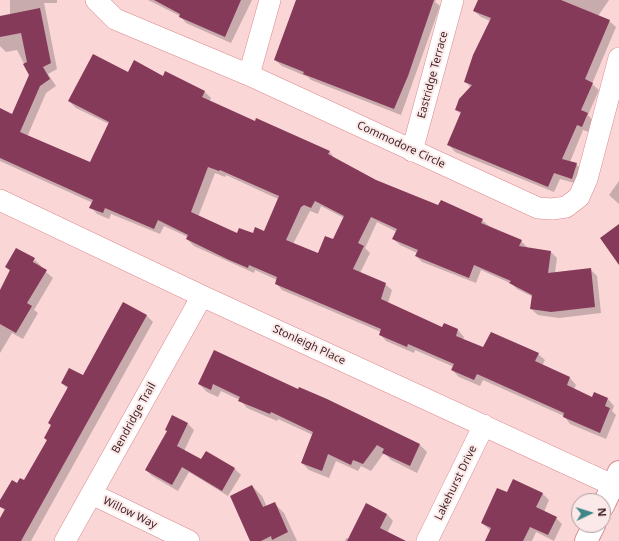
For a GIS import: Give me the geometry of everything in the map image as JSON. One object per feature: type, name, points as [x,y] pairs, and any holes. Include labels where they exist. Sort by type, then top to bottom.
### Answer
[{"type":"main road","points":[[611,493],[617,482]]},
{"type":"street","name":"Commodore Circle","points":[[96,0],[115,19],[249,75],[538,208],[552,209],[566,207],[579,197],[587,179],[619,58]]},
{"type":"street","points":[[249,75],[270,0]]},
{"type":"street","name":"Eastridge Terrace","points":[[412,151],[453,0]]},
{"type":"street","name":"Stonleigh Place","points":[[0,200],[202,296],[484,425],[617,482]]},
{"type":"street","name":"Bendridge Trail","points":[[66,541],[202,296]]},
{"type":"street","name":"Lakehurst Drive","points":[[427,541],[484,425]]},
{"type":"street","name":"Willow Way","points":[[92,494],[190,541]]},
{"type":"building","points":[[154,0],[241,0],[225,37],[179,17],[180,14]]},
{"type":"building","points":[[296,0],[434,0],[408,76],[394,109],[303,74],[304,72],[274,60]]},
{"type":"building","points":[[478,0],[561,0],[610,20],[585,79],[593,83],[581,110],[588,113],[582,127],[577,125],[562,159],[577,163],[572,179],[554,173],[548,187],[447,145],[461,112],[455,110],[459,99],[472,85],[464,82],[473,55],[491,18],[473,11]]},
{"type":"building","points":[[40,8],[51,63],[43,67],[50,79],[40,86],[20,132],[90,162],[109,122],[68,101],[93,54],[128,72],[134,60],[163,76],[165,71],[205,91],[202,97],[255,121],[256,118],[330,151],[328,154],[376,180],[438,205],[441,200],[483,219],[481,223],[522,240],[519,246],[551,251],[548,273],[591,268],[595,307],[551,312],[530,309],[532,295],[509,283],[511,281],[474,265],[469,278],[415,256],[418,250],[392,239],[397,229],[371,217],[358,243],[364,246],[353,269],[386,283],[381,299],[442,327],[444,323],[458,329],[456,336],[483,347],[491,332],[539,353],[535,361],[570,377],[567,385],[592,397],[594,392],[608,398],[605,406],[610,408],[600,433],[563,417],[564,413],[477,374],[474,380],[451,370],[454,364],[408,344],[407,347],[379,335],[381,329],[275,284],[277,277],[249,265],[248,268],[229,260],[186,239],[188,235],[158,220],[154,229],[105,208],[103,213],[89,208],[93,200],[0,158],[0,108],[12,114],[29,75],[23,64],[27,62],[21,33],[0,37],[0,16]],"holes":[[[208,167],[219,171],[220,170],[279,196],[264,231],[255,227],[253,233],[239,228],[237,233],[191,212]],[[315,201],[344,216],[333,239],[325,236],[318,253],[286,240],[301,207],[304,205],[311,208]]]},
{"type":"building","points":[[619,224],[619,265],[600,238]]},
{"type":"building","points":[[16,248],[35,258],[33,262],[47,270],[27,303],[32,306],[16,333],[0,324],[0,290],[10,270],[5,267]]},
{"type":"building","points":[[123,302],[147,315],[21,541],[0,541],[0,518],[5,509],[0,507],[0,500],[12,480],[17,483],[20,478],[24,480],[47,440],[44,438],[51,425],[48,423],[68,387],[61,383],[69,368],[83,375]]},
{"type":"building","points":[[214,350],[298,389],[299,387],[327,399],[420,444],[410,466],[382,453],[384,449],[377,445],[363,464],[353,460],[351,465],[328,454],[322,471],[301,463],[313,432],[271,412],[270,414],[238,401],[240,397],[213,384],[211,390],[198,384]]},
{"type":"building","points":[[172,415],[188,423],[177,446],[201,459],[206,451],[235,468],[222,491],[182,467],[172,485],[145,470],[167,431],[165,430]]},
{"type":"building","points":[[513,479],[543,493],[536,507],[557,517],[548,535],[530,527],[523,541],[485,541],[491,528],[481,523],[497,488],[507,492]]},
{"type":"building","points":[[252,485],[263,507],[275,502],[288,532],[272,540],[271,536],[261,541],[250,541],[230,496]]},
{"type":"building","points":[[366,503],[387,514],[380,528],[406,541],[347,541]]}]
